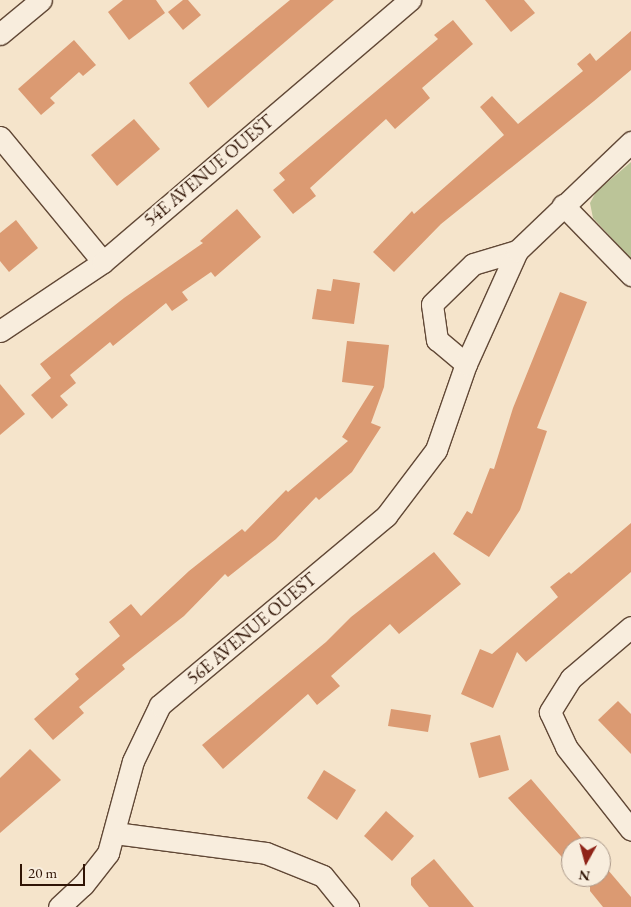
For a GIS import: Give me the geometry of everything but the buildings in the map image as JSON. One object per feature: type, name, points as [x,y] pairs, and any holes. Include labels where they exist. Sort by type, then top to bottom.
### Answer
[{"type":"street","points":[[0,34],[41,0]]},
{"type":"street","name":"54E AVENUE OUEST","points":[[0,331],[103,262],[410,0]]},
{"type":"street","points":[[0,137],[103,262]]},
{"type":"street","name":"56E AVENUE OUEST","points":[[59,907],[99,866],[115,833],[121,797],[133,761],[160,705],[386,516],[436,450],[466,364],[517,251],[562,205],[631,142]]},
{"type":"street","points":[[562,205],[631,275]]},
{"type":"street","name":"56E AVENUE OUEST","points":[[466,364],[437,340],[432,304],[473,264],[517,251]]},
{"type":"street","points":[[631,627],[571,678],[550,712],[566,747],[631,830]]},
{"type":"street","points":[[115,833],[266,853],[323,876],[348,907]]},
{"type":"green space","points":[[631,162],[631,259],[593,218],[590,203],[596,192]]}]
